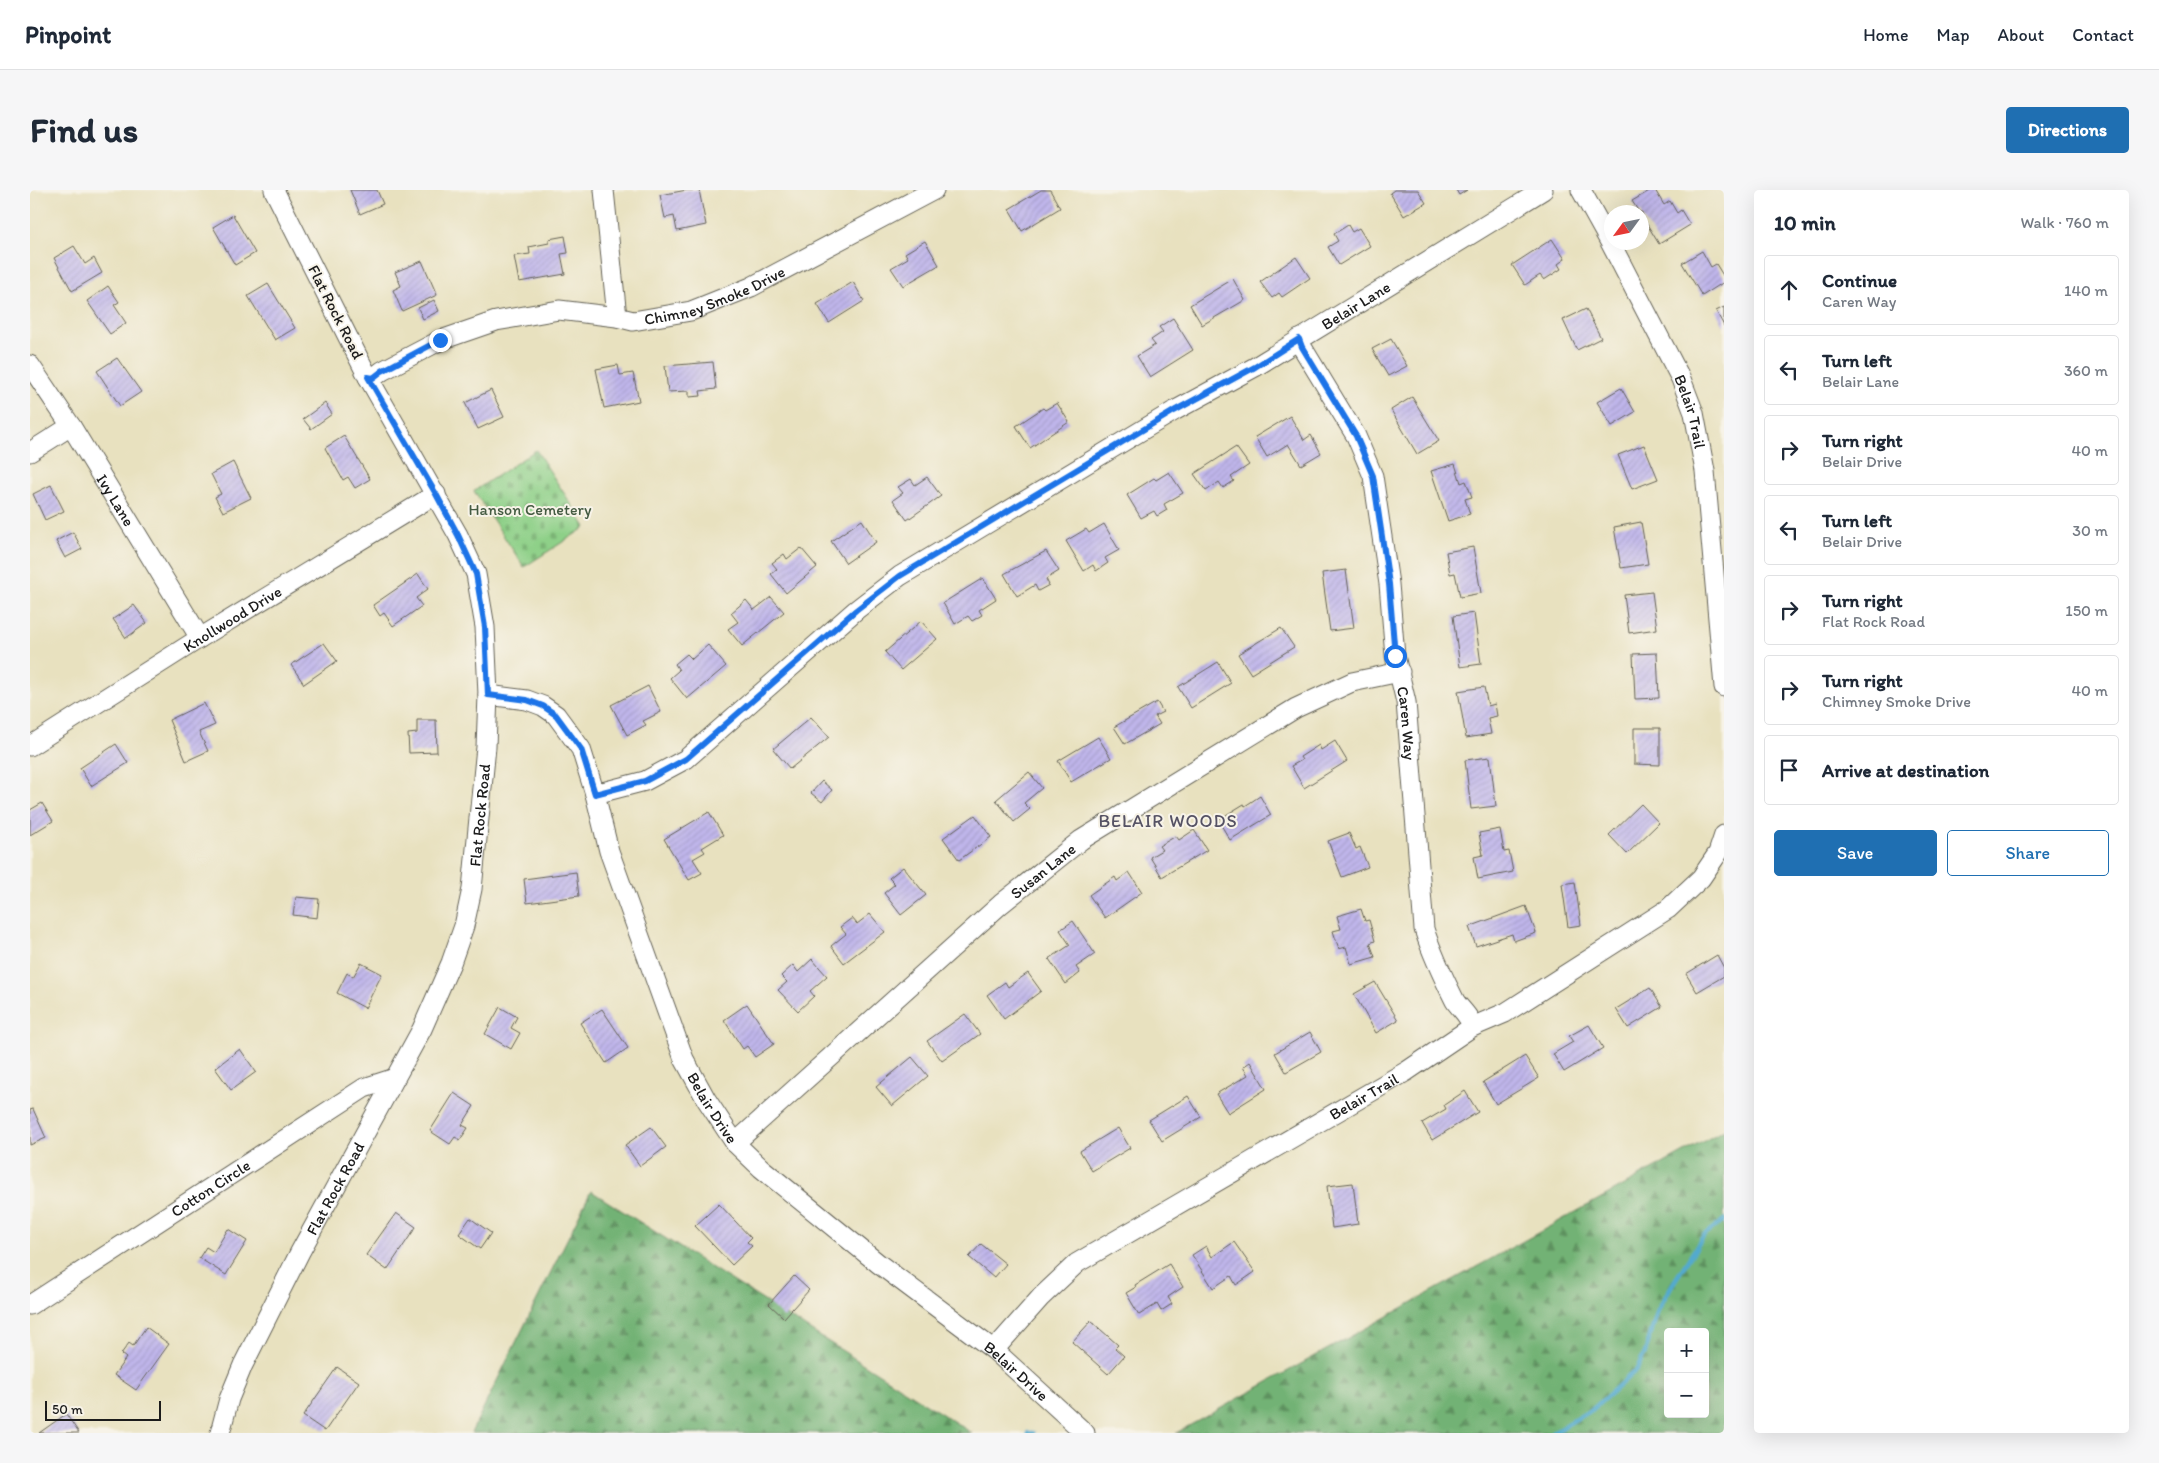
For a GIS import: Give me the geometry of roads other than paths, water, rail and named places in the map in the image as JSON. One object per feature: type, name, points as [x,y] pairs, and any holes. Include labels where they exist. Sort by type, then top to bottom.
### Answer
[{"type":"street","name":"Flat Rock Road","points":[[220,1433],[229,1400],[246,1357],[300,1252],[422,1029],[451,962],[466,917],[472,890],[486,747],[488,695],[485,627],[476,574],[436,494],[368,377],[274,190]]},
{"type":"street","points":[[604,190],[617,317]]},
{"type":"street","name":"Chimney Smoke Drive","points":[[368,377],[373,378],[382,371],[440,340],[496,321],[559,310],[617,317],[633,321],[691,311],[751,287],[934,190]]},
{"type":"street","name":"Belair Lane","points":[[595,794],[645,781],[686,759],[856,610],[900,576],[1174,411],[1255,367],[1543,190]]},
{"type":"street","name":"Belair Trail","points":[[1581,190],[1681,379],[1694,413],[1705,471],[1724,687]]},
{"type":"street","name":"Caren Way","points":[[1299,339],[1356,436],[1373,476],[1389,584],[1395,656],[1406,702],[1424,928],[1432,955],[1457,1003],[1471,1021],[1472,1027]]},
{"type":"street","name":"Ivy Lane","points":[[30,365],[71,426],[200,638]]},
{"type":"street","points":[[30,452],[71,426]]},
{"type":"street","name":"Knollwood Drive","points":[[30,746],[200,638],[436,494]]},
{"type":"street","name":"Susan Lane","points":[[735,1144],[1001,904],[1082,840],[1296,708],[1352,682],[1400,672]]},
{"type":"street","name":"Belair Drive","points":[[488,695],[527,700],[543,706],[556,715],[581,749],[595,794],[609,851],[684,1058],[706,1099],[735,1144],[760,1168],[879,1264],[994,1350],[1085,1433]]},
{"type":"street","name":"Belair Trail","points":[[994,1350],[1041,1297],[1077,1263],[1407,1071],[1472,1027],[1505,1013],[1668,909],[1701,878],[1718,853],[1724,835]]},
{"type":"street","name":"Cotton Circle","points":[[30,1305],[364,1088],[395,1078]]},
{"type":"waterway","points":[[1553,1433],[1594,1408],[1636,1370],[1645,1353],[1658,1310],[1672,1285],[1704,1235],[1724,1220]]},
{"type":"waterway","points":[[1028,1433],[1033,1433]]},
{"type":"district","name":"BELAIR WOODS","points":[[1168,821]]},
{"type":"park label","name":"Hanson Cemetery","points":[[530,509]]}]
